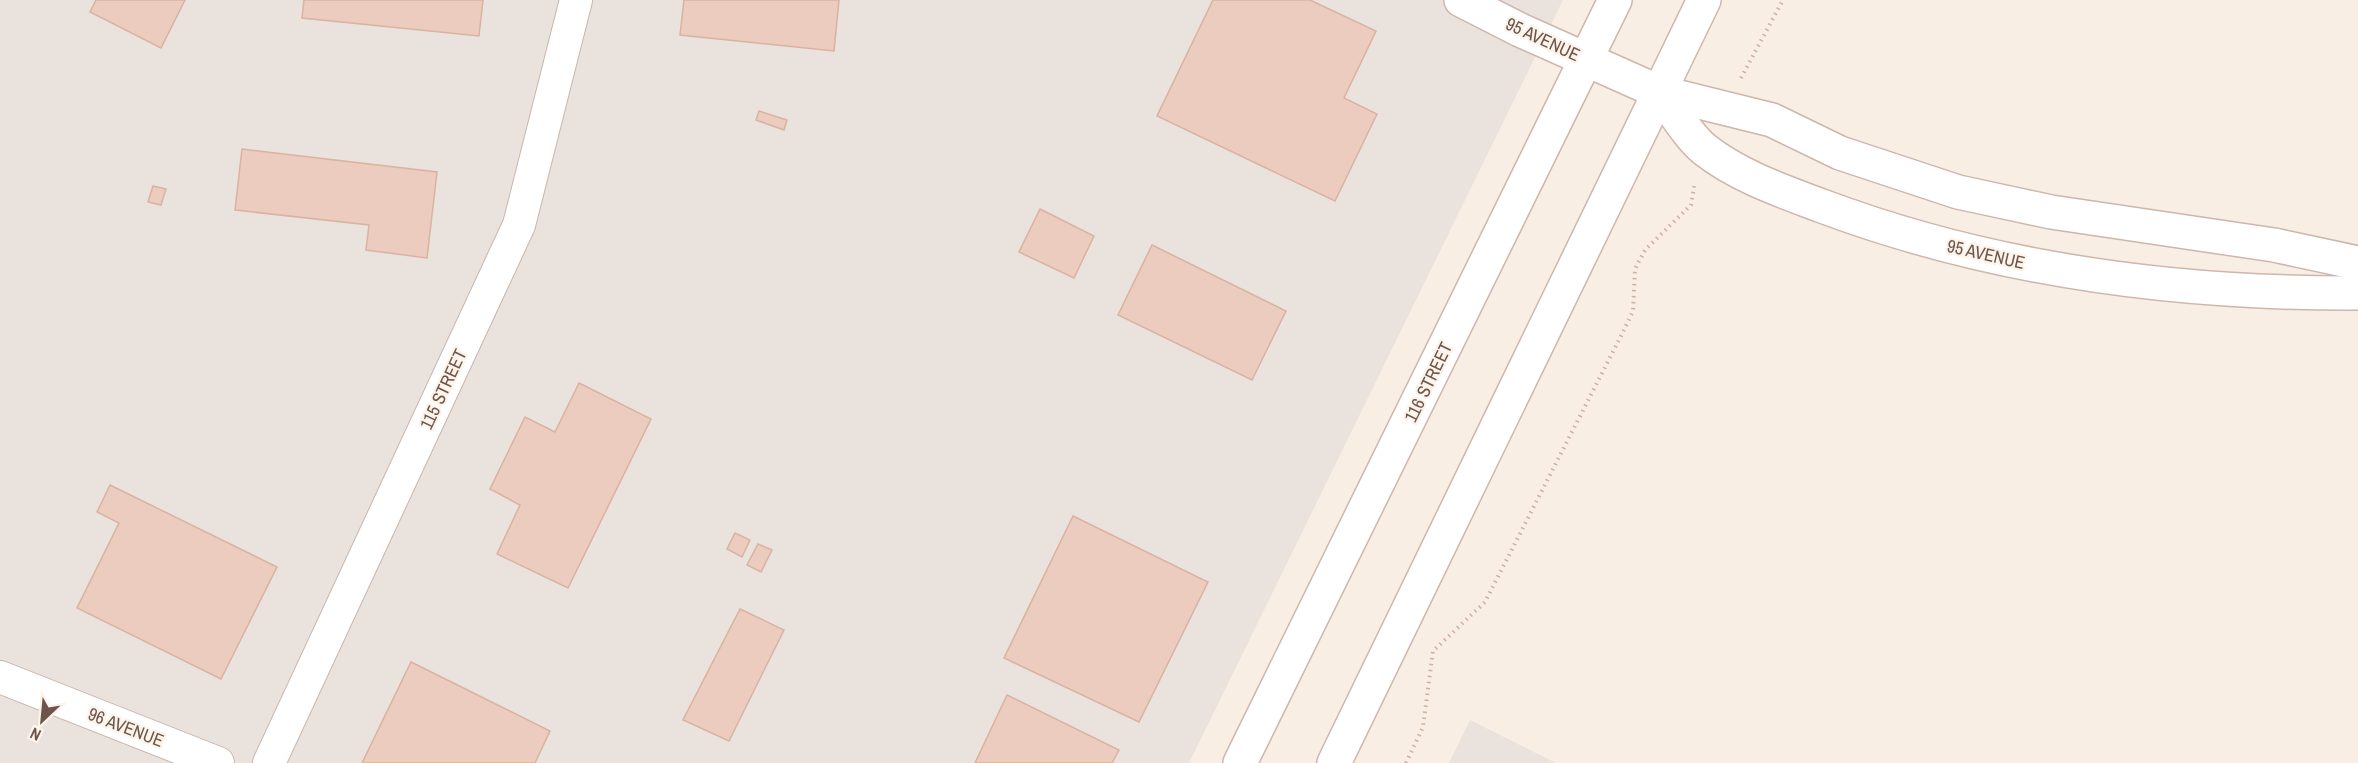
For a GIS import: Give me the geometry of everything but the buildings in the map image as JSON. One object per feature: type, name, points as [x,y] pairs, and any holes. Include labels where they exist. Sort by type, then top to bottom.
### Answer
[{"type":"street","name":"115 STREET","points":[[268,763],[519,225],[576,0]]},
{"type":"street","name":"95 AVENUE","points":[[1461,0],[1659,92],[1772,120],[1840,153],[1958,192],[2050,212],[2274,245],[2358,263]]},
{"type":"street","name":"116 STREET","points":[[1239,763],[1615,0]]},
{"type":"street","points":[[1334,763],[1704,0]]},
{"type":"street","name":"95 AVENUE","points":[[1659,92],[1703,148],[1758,182],[1875,226],[1986,256],[2118,279],[2273,293],[2358,293]]},
{"type":"street","name":"96 AVENUE","points":[[0,677],[218,763]]},
{"type":"path","points":[[1723,108],[1758,50],[1783,0]]},
{"type":"path","points":[[1406,763],[1423,726],[1433,651],[1485,602],[1633,311],[1635,269],[1645,250],[1691,205],[1698,157],[1703,148]]},
{"type":"shaded area","points":[[0,0],[1563,0],[1189,763],[0,763]]},
{"type":"shaded area","points":[[1470,720],[1556,763],[1449,763]]}]
